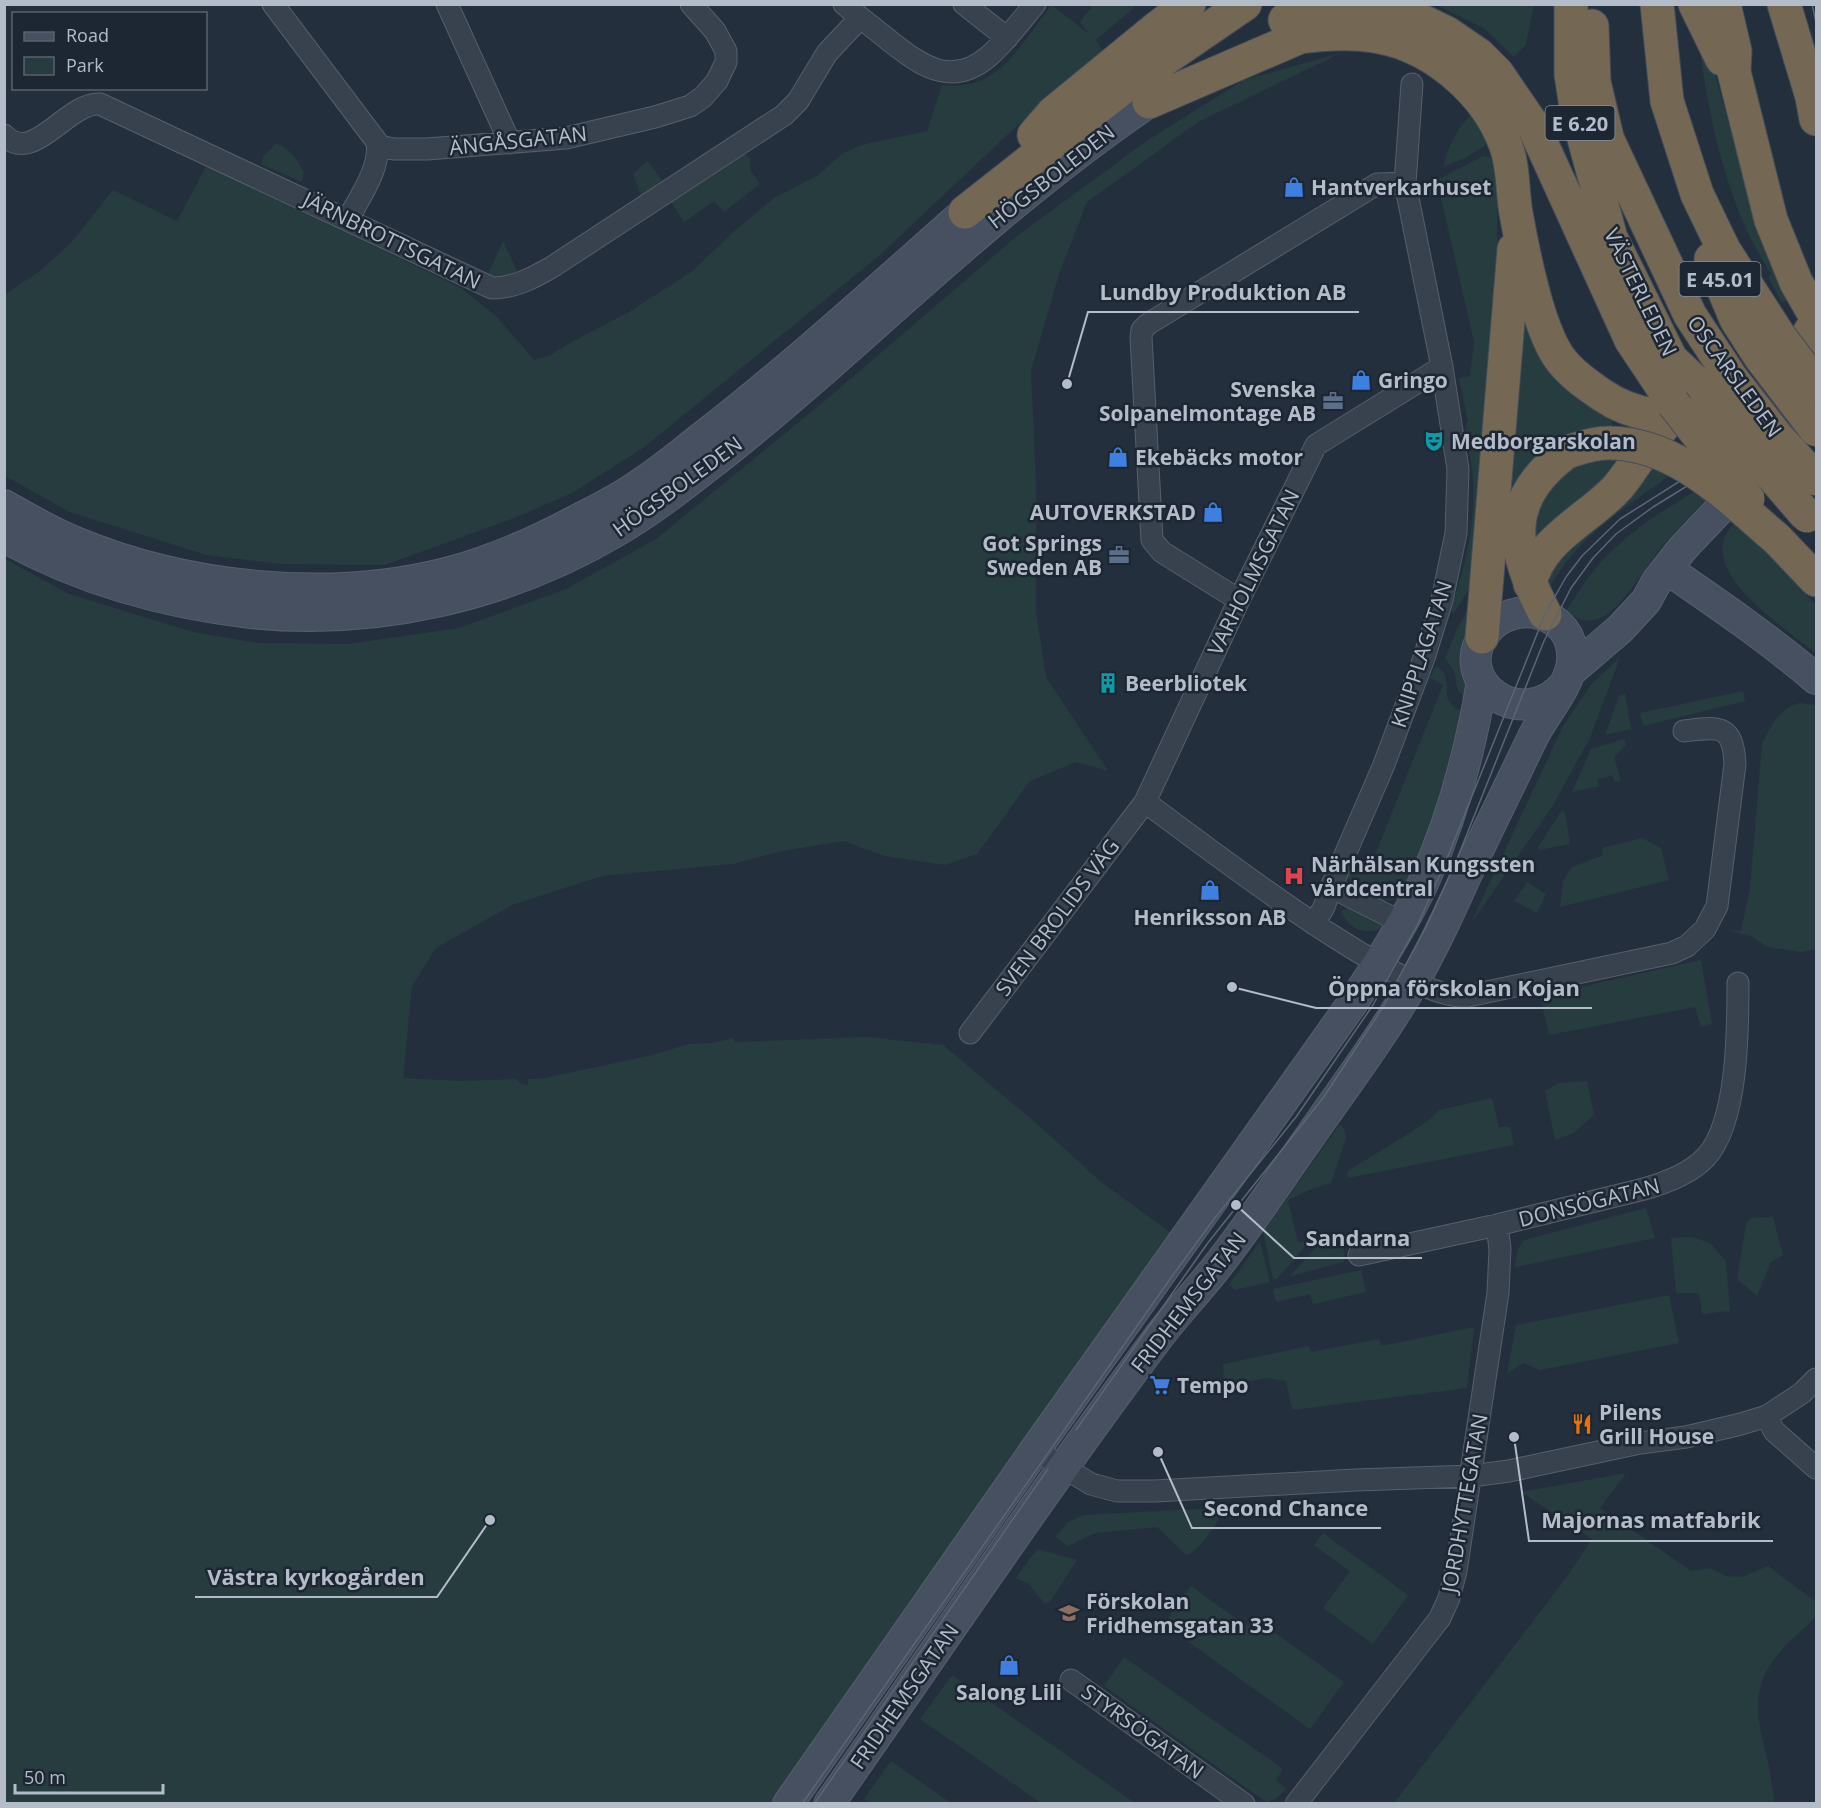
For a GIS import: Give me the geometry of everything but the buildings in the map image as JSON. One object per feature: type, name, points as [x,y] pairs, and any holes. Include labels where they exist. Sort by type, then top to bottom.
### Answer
[{"type":"highway","points":[[965,212],[1053,113],[1189,4]]},
{"type":"highway","points":[[965,212],[1121,89],[1245,4]]},
{"type":"highway","name":"VÄSTERLEDEN","points":[[1571,4],[1571,74],[1577,113],[1611,238],[1671,359],[1719,385]]},
{"type":"highway","name":"E 6.20","points":[[1593,4],[1594,82],[1606,135],[1644,273],[1663,319],[1719,385],[1755,457],[1812,521]]},
{"type":"highway","name":"OSCARSLEDEN","points":[[1657,4],[1667,101],[1697,194],[1698,228],[1736,319],[1771,347],[1816,429]]},
{"type":"highway","points":[[1695,4],[1720,57],[1734,72]]},
{"type":"highway","points":[[1149,102],[1300,37],[1349,33],[1386,38],[1420,51],[1465,82],[1488,111],[1506,146],[1512,172],[1516,212],[1544,328],[1560,358],[1575,375],[1611,402],[1630,410],[1716,409],[1759,388],[1795,356],[1816,320],[1796,282],[1771,220],[1734,72],[1735,51],[1724,4]]},
{"type":"highway","points":[[1784,4],[1812,97],[1816,118]]},
{"type":"highway","points":[[1149,102],[1201,61],[1264,28],[1296,16],[1355,7],[1384,10],[1418,19],[1448,33],[1479,55],[1497,73],[1534,127],[1631,339],[1673,410],[1727,470],[1777,539]]},
{"type":"highway","points":[[1482,637],[1511,298],[1516,212]]},
{"type":"highway","points":[[1771,347],[1816,384]]},
{"type":"highway","name":"OSCARSLEDEN","points":[[1719,385],[1778,438],[1816,479]]},
{"type":"highway","points":[[1530,584],[1532,572],[1548,548],[1617,488],[1673,410]]},
{"type":"highway","points":[[1555,622],[1530,584],[1521,558],[1518,540],[1522,507],[1531,486],[1554,461],[1567,452],[1591,445],[1626,444],[1649,449],[1687,468],[1714,487],[1777,539],[1816,580]]},
{"type":"street","points":[[273,4],[375,138],[378,146],[372,171],[348,219]]},
{"type":"street","points":[[447,4],[510,143]]},
{"type":"street","name":"ÄNGÅSGATAN","points":[[378,146],[394,149],[427,149],[576,136],[690,106],[711,89],[726,62],[723,43],[691,4]]},
{"type":"street","points":[[844,4],[915,61],[929,69],[943,72],[962,70],[982,62],[1007,38],[1035,4]]},
{"type":"street","points":[[964,4],[1007,38]]},
{"type":"street","name":"JÄRNBROTTSGATAN","points":[[4,135],[12,142],[28,144],[46,134],[81,107],[100,104],[348,219],[413,252],[492,288],[503,288],[522,282],[552,267],[784,115],[798,101],[827,53],[860,18]]},
{"type":"street","name":"KNIPPLAGATAN","points":[[1314,924],[1324,907],[1383,767],[1424,658],[1442,600],[1456,532],[1458,469],[1442,367],[1406,183],[1412,84]]},
{"type":"street","name":"HÖGSBOLEDEN","points":[[4,537],[68,568],[115,586],[200,606],[277,615],[386,612],[447,600],[494,587],[552,563],[613,533],[686,483],[761,425],[920,284],[1049,174],[1093,140],[1149,102]]},
{"type":"street","points":[[1239,600],[1162,552],[1152,540],[1141,337],[1143,330],[1148,324],[1377,184],[1406,183]]},
{"type":"street","name":"HÖGSBOLEDEN","points":[[4,506],[72,541],[109,555],[189,576],[230,583],[312,588],[351,587],[404,582],[447,573],[510,551],[555,531],[640,485],[747,402],[965,212]]},
{"type":"street","name":"VARHOLMSGATAN","points":[[1145,802],[1239,600],[1316,445],[1442,367]]},
{"type":"street","points":[[1482,681],[1499,698],[1514,704],[1525,705],[1548,699],[1646,601],[1683,548],[1717,512],[1816,429]]},
{"type":"street","points":[[1482,637],[1494,624],[1511,614],[1536,612],[1555,622],[1589,632],[1611,621],[1636,596],[1662,575]]},
{"type":"street","points":[[1662,575],[1742,620],[1816,679]]},
{"type":"street","points":[[1555,622],[1569,640],[1572,652],[1567,678]]},
{"type":"street","name":"FRIDHEMSGATAN","points":[[788,1803],[1379,963],[1425,879],[1455,799],[1471,739],[1482,681],[1477,668],[1476,656],[1482,637]]},
{"type":"street","name":"FRIDHEMSGATAN","points":[[829,1803],[1063,1469],[1159,1337],[1253,1218],[1361,1064],[1414,982],[1534,733],[1567,678]]},
{"type":"street","points":[[1145,802],[1314,924],[1414,982],[1458,997],[1468,996],[1672,953],[1687,946],[1705,930],[1717,906],[1735,764],[1734,746],[1726,734],[1712,728],[1684,732]]},
{"type":"street","name":"SVEN BROLIDS VÄG","points":[[970,1032],[1145,802]]},
{"type":"street","points":[[1331,887],[1403,922]]},
{"type":"street","name":"DONSÖGATAN","points":[[1359,1255],[1497,1225],[1661,1184],[1694,1167],[1716,1144],[1725,1122],[1734,1065],[1738,983]]},
{"type":"street","name":"JORDHYTTEGATAN","points":[[1296,1803],[1440,1618],[1449,1598],[1456,1571],[1498,1293],[1500,1249],[1497,1225]]},
{"type":"street","points":[[1035,1450],[1091,1484],[1117,1491],[1471,1476],[1509,1471],[1640,1443],[1686,1437],[1741,1424],[1767,1416],[1802,1393],[1816,1379]]},
{"type":"street","points":[[1767,1416],[1774,1431],[1816,1468]]},
{"type":"street","name":"STYRSÖGATAN","points":[[1071,1680],[1244,1803]]},
{"type":"green space","points":[[1052,5],[1090,35],[1080,22],[1091,5],[1137,5],[1096,40],[1104,53],[1058,87],[880,255],[643,448],[572,493],[517,517],[385,565],[280,564],[206,555],[70,512],[5,476],[4,295],[41,270],[71,243],[113,190],[177,221],[207,165],[461,288],[497,317],[534,360],[549,356],[629,312],[694,270],[732,233],[774,198],[818,175],[842,154],[861,145],[927,131],[942,85],[962,85],[980,81],[994,73],[1019,49]]},
{"type":"green space","points":[[1437,5],[1534,5],[1526,44],[1514,57],[1485,29]]},
{"type":"green space","points":[[1700,50],[1714,71],[1745,182],[1788,300],[1782,303],[1768,277],[1771,274],[1748,233],[1723,166],[1707,96]]},
{"type":"green space","points":[[1341,53],[1198,122],[1087,202],[1059,274],[1031,371],[1036,481],[1036,612],[1046,677],[1108,771],[1076,762],[1030,781],[977,854],[945,865],[885,856],[844,841],[782,851],[733,864],[602,876],[512,905],[436,948],[412,986],[403,1078],[461,1081],[516,1079],[521,1084],[528,1085],[528,1079],[540,1079],[648,1056],[689,1044],[712,1043],[733,1038],[735,1042],[866,1037],[943,1045],[1037,1124],[1101,1182],[1177,1237],[775,1803],[5,1803],[5,559],[69,594],[193,632],[257,643],[348,644],[459,628],[566,589],[656,539],[827,399],[1017,236],[1148,140],[1244,80]]},
{"type":"green space","points":[[1471,115],[1481,128],[1488,144],[1465,158],[1443,167],[1454,138]]},
{"type":"green space","points":[[275,144],[284,147],[296,159],[304,172],[302,182],[261,164],[263,157]]},
{"type":"green space","points":[[745,154],[750,159],[750,170],[760,184],[724,212],[714,201],[684,222],[668,197]]},
{"type":"green space","points":[[1483,156],[1493,161],[1497,183],[1497,246],[1469,589],[1454,613],[1450,610],[1468,545],[1473,511],[1473,478],[1466,430],[1468,421],[1459,378],[1470,376],[1474,342],[1440,193],[1422,198],[1421,192],[1424,187]]},
{"type":"green space","points":[[647,161],[665,184],[642,198],[633,174]]},
{"type":"green space","points":[[503,241],[519,275],[501,280],[488,274]]},
{"type":"green space","points":[[1519,306],[1565,386],[1584,404],[1612,420],[1612,427],[1557,440],[1528,465],[1510,495]]},
{"type":"green space","points":[[1593,457],[1631,458],[1539,546],[1535,526],[1540,504],[1547,490],[1562,473]]},
{"type":"green space","points":[[1649,462],[1673,473],[1621,510],[1588,538],[1560,570],[1549,589],[1547,573]]},
{"type":"green space","points":[[1698,489],[1709,497],[1661,548],[1620,603],[1604,616],[1589,621],[1579,619],[1566,611],[1591,574],[1618,545],[1657,515]]},
{"type":"green space","points":[[1736,522],[1816,605],[1816,654],[1765,613],[1746,595],[1732,577],[1723,558],[1724,540]]},
{"type":"green space","points":[[1473,602],[1471,700],[1458,692],[1454,671],[1445,658],[1459,625]]},
{"type":"green space","points":[[1620,657],[1590,738],[1552,807],[1470,925],[1563,726],[1591,685]]},
{"type":"green space","points":[[1436,666],[1446,678],[1447,697],[1450,703],[1467,714],[1441,810],[1403,897],[1384,901],[1363,892],[1343,874],[1353,859],[1371,865],[1443,685],[1430,678]]},
{"type":"green space","points":[[1743,691],[1745,701],[1643,726],[1640,713]]},
{"type":"green space","points":[[1625,693],[1631,729],[1605,735],[1619,696]]},
{"type":"green space","points":[[1799,703],[1816,705],[1816,949],[1801,952],[1767,947],[1751,936],[1727,930],[1741,931],[1750,888],[1762,744],[1780,714]]},
{"type":"green space","points":[[1624,739],[1626,745],[1614,757],[1621,781],[1615,782],[1612,775],[1597,780],[1599,786],[1572,792],[1591,749]]},
{"type":"green space","points":[[1562,810],[1565,812],[1570,844],[1539,850],[1538,847]]},
{"type":"green space","points":[[1642,838],[1661,848],[1669,880],[1560,907],[1563,881],[1572,867],[1603,855],[1602,848]]},
{"type":"green space","points":[[1527,882],[1546,894],[1537,913],[1514,901]]},
{"type":"green space","points":[[1346,908],[1367,914],[1384,928],[1365,931],[1353,927],[1341,912]]},
{"type":"green space","points":[[1701,960],[1712,1024],[1701,1027],[1695,1007],[1549,1035],[1540,996]]},
{"type":"green space","points":[[1587,1081],[1594,1114],[1574,1133],[1555,1140],[1545,1091],[1559,1083]]},
{"type":"green space","points":[[1492,1098],[1499,1127],[1510,1127],[1514,1145],[1348,1178],[1348,1171],[1427,1122],[1439,1110]]},
{"type":"green space","points":[[1340,1124],[1345,1130],[1346,1138],[1331,1183],[1288,1200],[1298,1242],[1311,1240],[1277,1279],[1273,1279],[1263,1232]]},
{"type":"green space","points":[[1646,1208],[1655,1238],[1515,1267],[1517,1250],[1524,1240]]},
{"type":"green space","points":[[1773,1217],[1783,1255],[1771,1262],[1757,1296],[1737,1279],[1746,1224],[1750,1218]]},
{"type":"green space","points":[[1345,1234],[1344,1262],[1290,1276],[1321,1242]]},
{"type":"green space","points":[[1692,1237],[1710,1243],[1726,1261],[1730,1311],[1702,1314],[1699,1293],[1676,1293],[1671,1238]]},
{"type":"green space","points":[[1260,1241],[1270,1282],[1235,1290],[1229,1285]]},
{"type":"green space","points":[[1361,1270],[1366,1292],[1313,1304],[1310,1294],[1276,1302],[1273,1289]]},
{"type":"green space","points":[[1669,1295],[1679,1343],[1540,1370],[1523,1363],[1507,1374],[1516,1325]]},
{"type":"green space","points":[[1474,1327],[1467,1388],[1292,1410],[1286,1381],[1266,1378],[1224,1386],[1223,1364],[1309,1346],[1311,1352],[1379,1339],[1381,1346]]},
{"type":"green space","points":[[1626,1473],[1600,1508],[1691,1571],[1710,1568],[1726,1576],[1742,1577],[1768,1566],[1816,1602],[1816,1616],[1773,1661],[1765,1674],[1758,1698],[1760,1724],[1775,1803],[1394,1803],[1566,1578],[1592,1539],[1521,1492]]},
{"type":"green space","points":[[1215,1508],[1224,1511],[1203,1542],[1186,1555],[1157,1527],[1095,1533],[1068,1546],[1055,1537],[1068,1522],[1083,1515]]},
{"type":"green space","points":[[1323,1533],[1408,1595],[1373,1644],[1323,1608],[1350,1571],[1314,1545]]},
{"type":"green space","points":[[1037,1549],[1077,1560],[1050,1602],[1044,1603],[1029,1584],[1016,1578]]},
{"type":"green space","points":[[1191,1586],[1245,1625],[1268,1628],[1344,1682],[1310,1729],[1164,1624]]},
{"type":"green space","points":[[1124,1657],[1283,1769],[1276,1780],[1286,1789],[1276,1799],[1266,1802],[1104,1686]]},
{"type":"green space","points":[[952,1675],[1135,1803],[1041,1803],[920,1719]]},
{"type":"green space","points":[[891,1761],[951,1803],[871,1803],[864,1799]]},
{"type":"tram line","points":[[1812,4],[1816,22]]},
{"type":"tram line","points":[[802,1804],[1170,1279],[1214,1219],[1296,1117],[1373,1005],[1418,924],[1446,861],[1545,614],[1566,577],[1582,556],[1620,519],[1785,412],[1816,376]]},
{"type":"tram line","points":[[1076,1430],[1207,1244],[1323,1098],[1383,1007],[1426,927],[1455,864],[1544,641],[1571,588],[1593,558],[1616,534],[1653,507],[1726,462]]},
{"type":"tram line","points":[[814,1804],[1048,1469]]},
{"type":"place","name":"Hantverkarhuset","points":[[1294,187]]},
{"type":"place","name":"Gringo","points":[[1361,380]]},
{"type":"place","name":"Lundby Produktion AB","points":[[1067,384]]},
{"type":"place","name":"Svenska Solpanelmontage AB","points":[[1333,401]]},
{"type":"place","name":"Medborgarskolan","points":[[1434,441]]},
{"type":"place","name":"Ekebäcks motor","points":[[1118,457]]},
{"type":"place","name":"AUTOVERKSTAD","points":[[1213,512]]},
{"type":"place","name":"Got Springs Sweden AB","points":[[1119,555]]},
{"type":"place","name":"Beerbliotek","points":[[1108,683]]},
{"type":"place","name":"Närhälsan Kungssten vårdcentral","points":[[1294,876]]},
{"type":"place","name":"Henriksson AB","points":[[1210,890]]},
{"type":"place","name":"Öppna förskolan Kojan","points":[[1232,987]]},
{"type":"place","name":"Sandarna","points":[[1236,1205]]},
{"type":"place","name":"Tempo","points":[[1160,1385]]},
{"type":"place","name":"Pilens Grill House","points":[[1582,1424]]},
{"type":"place","name":"Majornas matfabrik","points":[[1514,1437]]},
{"type":"place","name":"Second Chance","points":[[1158,1452]]},
{"type":"place","name":"Västra kyrkogården","points":[[490,1520]]},
{"type":"place","name":"Förskolan Fridhemsgatan 33","points":[[1069,1613]]},
{"type":"place","name":"Salong Lili","points":[[1009,1665]]}]
